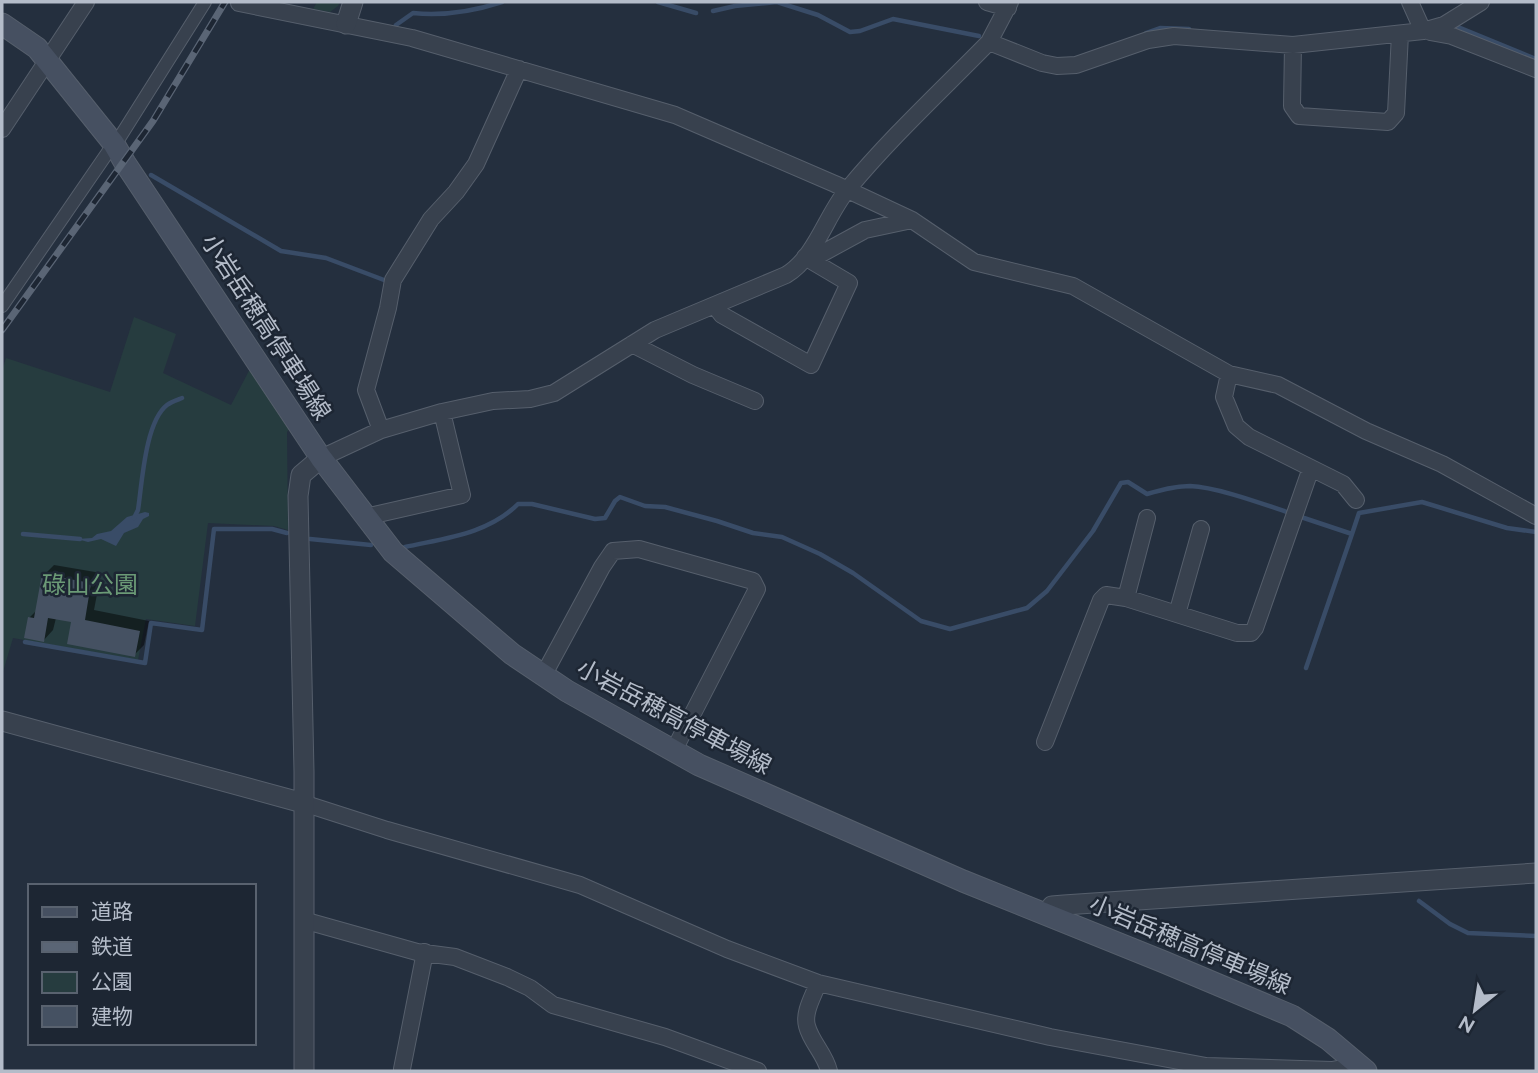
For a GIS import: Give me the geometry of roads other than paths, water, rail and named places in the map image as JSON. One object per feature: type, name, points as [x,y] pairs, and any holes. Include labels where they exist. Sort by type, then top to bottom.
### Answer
[{"type":"main road","name":"小岩岳穂高停車場線","points":[[2,24],[37,48],[114,144],[321,458],[393,552],[512,654],[543,676],[673,752],[963,881],[1292,1016],[1328,1039],[1362,1068]]},
{"type":"street","points":[[2,129],[86,2]]},
{"type":"street","points":[[120,137],[205,2]]},
{"type":"street","points":[[346,24],[354,2]]},
{"type":"street","points":[[304,1071],[301,577],[298,496],[301,475],[321,458],[381,430],[442,412],[493,401],[530,399],[554,393],[632,344],[678,319],[715,306],[796,270],[846,190],[989,42],[1009,5],[987,2]]},
{"type":"street","points":[[1410,2],[1423,31]]},
{"type":"street","points":[[989,42],[1042,63],[1057,66],[1076,65],[1148,40],[1174,36],[1293,44],[1423,31],[1444,25],[1481,2]]},
{"type":"street","points":[[239,3],[412,37],[675,115],[912,220],[974,262],[1073,286],[1229,374],[1278,385],[1366,431],[1442,464],[1536,516]]},
{"type":"street","points":[[1423,31],[1452,36],[1536,69]]},
{"type":"street","points":[[1293,44],[1292,106],[1299,116],[1388,121],[1396,113],[1400,34]]},
{"type":"street","points":[[381,430],[366,390],[393,280],[431,219],[456,192],[476,164],[520,69]]},
{"type":"street","points":[[2,306],[108,152]]},
{"type":"street","points":[[805,257],[821,254],[866,229],[912,220]]},
{"type":"street","points":[[715,306],[722,315],[811,365],[849,283],[805,257]]},
{"type":"street","points":[[632,344],[693,375],[755,401]]},
{"type":"street","points":[[1229,374],[1224,397],[1236,426],[1249,437],[1343,484],[1356,500]]},
{"type":"street","points":[[365,517],[462,495],[442,412]]},
{"type":"street","points":[[1045,742],[1101,600],[1106,595],[1126,598],[1237,634],[1251,633],[1311,468]]},
{"type":"street","points":[[1126,598],[1147,518]]},
{"type":"street","points":[[1177,614],[1200,529]]},
{"type":"street","points":[[543,676],[601,567],[613,551],[639,549],[753,581],[757,589],[673,752]]},
{"type":"street","points":[[2,721],[303,803],[580,885],[739,954],[818,983],[1050,1037],[1194,1064],[1246,1069],[1362,1068]]},
{"type":"street","points":[[1046,914],[1052,906],[1536,873]]},
{"type":"street","points":[[303,920],[425,952],[455,957],[530,988],[553,1005],[666,1037],[758,1071]]},
{"type":"street","points":[[401,1069],[425,952]]},
{"type":"street","points":[[818,983],[807,1012],[806,1025],[823,1054],[829,1071]]},
{"type":"water","points":[[149,513],[149,516],[143,519],[138,527],[124,533],[116,546],[101,539],[88,542],[77,539],[92,538],[111,531],[127,517]]},
{"type":"waterway","points":[[396,25],[413,13],[458,12],[502,2]]},
{"type":"waterway","points":[[658,2],[696,13]]},
{"type":"waterway","points":[[713,11],[777,2],[818,15],[850,32],[893,19],[979,36]]},
{"type":"waterway","points":[[1458,27],[1536,59]]},
{"type":"waterway","points":[[1146,33],[1160,28],[1189,29]]},
{"type":"waterway","points":[[151,175],[281,251],[326,258],[384,280]]},
{"type":"waterway","points":[[134,518],[138,510],[146,454],[154,425],[167,405],[182,398]]},
{"type":"waterway","points":[[405,547],[480,528],[518,504],[532,504],[595,519],[605,518],[620,497],[645,506],[665,507],[717,521],[753,533],[782,537],[853,573],[921,621],[950,629],[1027,608],[1047,591],[1093,531],[1121,483],[1128,482],[1147,494],[1190,486],[1213,489],[1290,513]]},
{"type":"waterway","points":[[1298,516],[1352,534],[1359,513],[1422,502],[1507,528],[1536,532]]},
{"type":"waterway","points":[[25,642],[145,663],[151,623],[202,630],[214,529],[272,529],[287,533]]},
{"type":"waterway","points":[[23,534],[80,539]]},
{"type":"waterway","points":[[1306,668],[1352,534]]},
{"type":"waterway","points":[[310,539],[371,545]]},
{"type":"waterway","points":[[1419,901],[1450,924],[1468,933],[1536,936]]},
{"type":"railway","points":[[2,330],[153,121],[225,2]]},
{"type":"park label","name":"碌山公園","points":[[90,585]]}]
